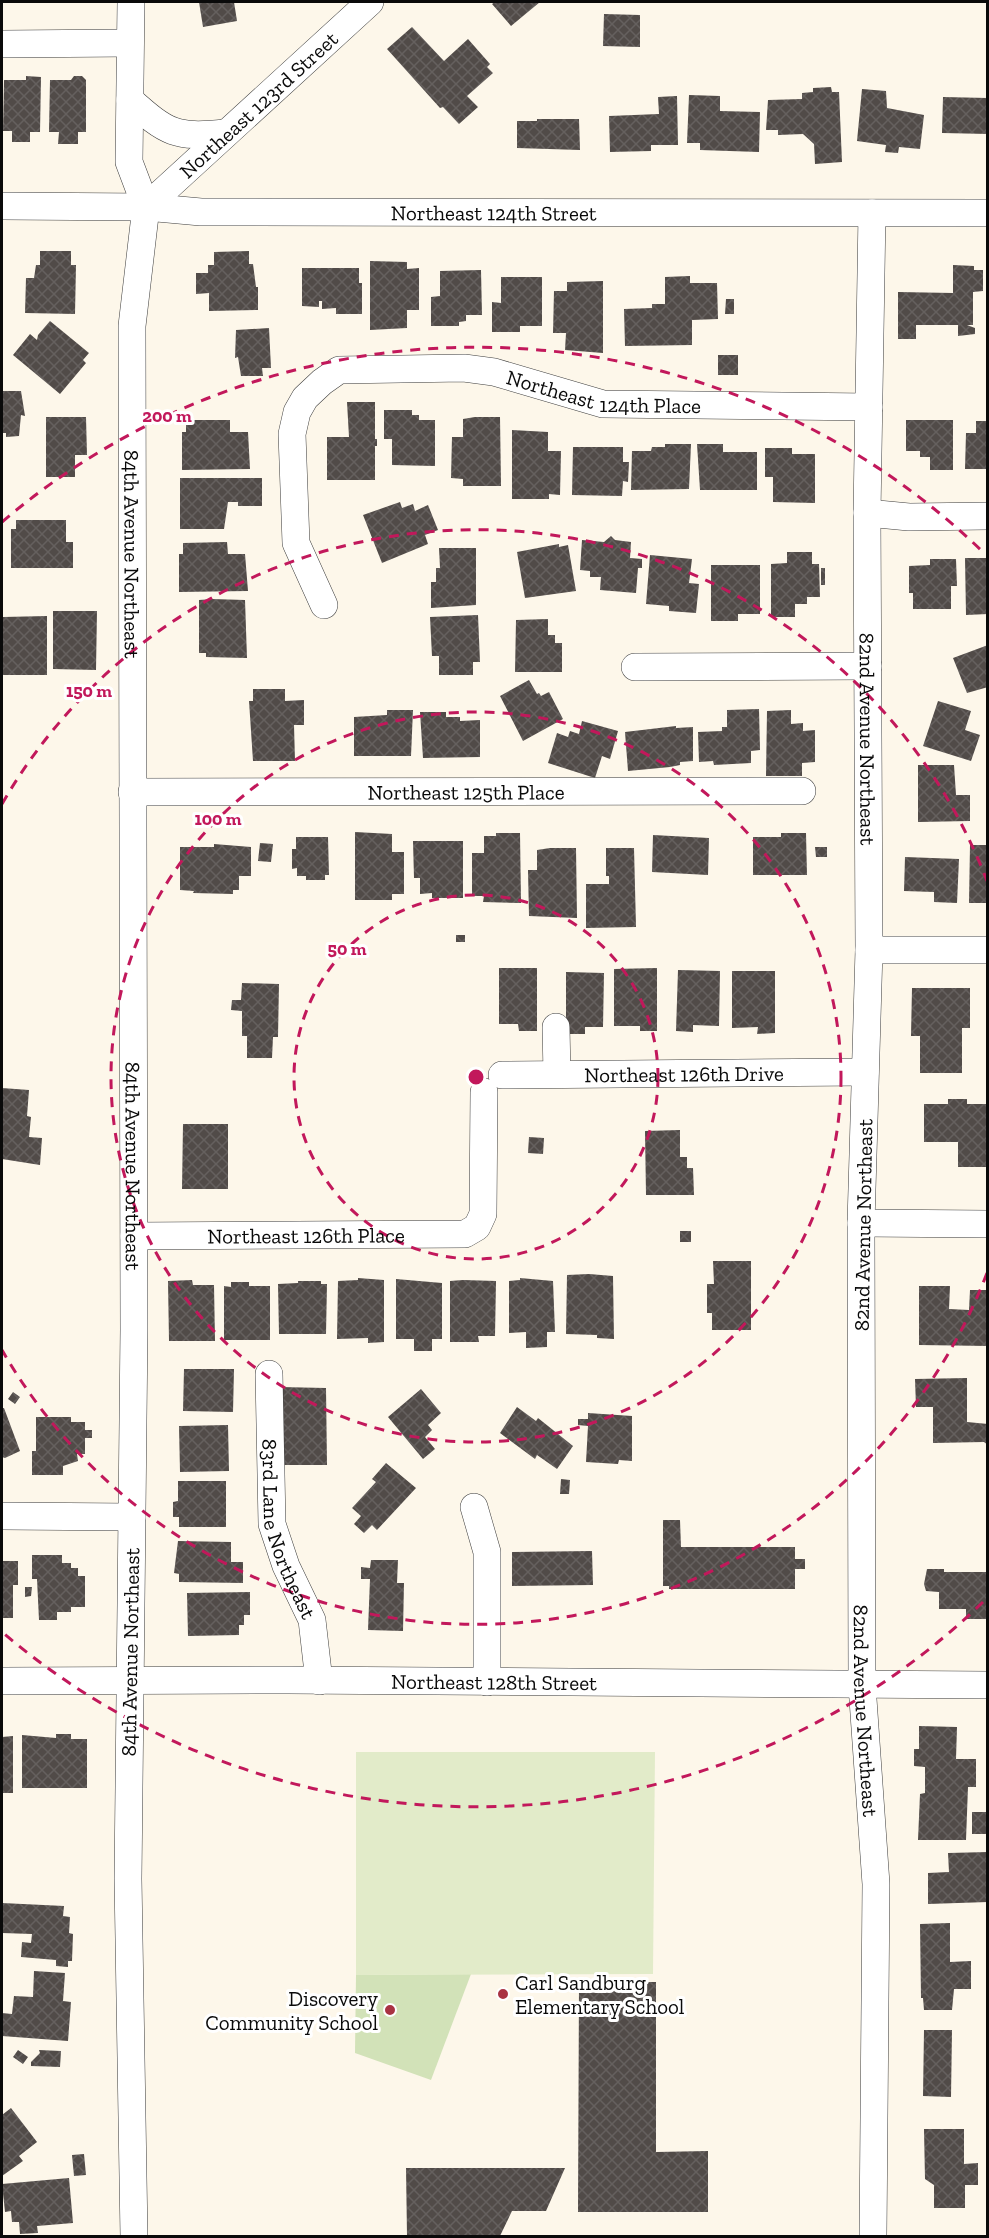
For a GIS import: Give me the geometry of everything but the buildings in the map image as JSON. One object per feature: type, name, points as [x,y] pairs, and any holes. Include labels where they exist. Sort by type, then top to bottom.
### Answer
[{"type":"street","name":"84th Avenue Northeast","points":[[131,2],[129,162],[146,207],[132,326],[134,1236],[128,1879],[134,2236]]},
{"type":"street","name":"Northeast 123rd Street","points":[[146,207],[370,2]]},
{"type":"street","points":[[2,44],[130,43]]},
{"type":"street","points":[[130,100],[154,122],[174,133],[192,136],[225,133]]},
{"type":"street","name":"Northeast 124th Street","points":[[2,206],[146,207],[201,212],[987,213]]},
{"type":"street","name":"82nd Avenue Northeast","points":[[872,213],[867,513],[869,950],[861,1223],[862,1685],[876,1884],[873,2236]]},
{"type":"street","name":"Northeast 124th Place","points":[[324,605],[296,543],[292,434],[297,412],[305,398],[339,370],[464,368],[494,372],[603,404],[868,407]]},
{"type":"street","points":[[867,513],[909,517],[987,516]]},
{"type":"street","points":[[635,667],[868,666]]},
{"type":"street","name":"Northeast 125th Place","points":[[132,792],[802,791]]},
{"type":"street","points":[[869,950],[987,950]]},
{"type":"street","points":[[556,1027],[557,1074]]},
{"type":"street","name":"Northeast 126th Drive","points":[[477,1227],[483,1214],[493,1083],[557,1074],[865,1072]]},
{"type":"street","points":[[861,1223],[987,1224]]},
{"type":"street","name":"Northeast 126th Place","points":[[134,1236],[449,1236],[465,1234],[477,1227]]},
{"type":"street","name":"83rd Lane Northeast","points":[[269,1374],[272,1524],[286,1566],[312,1620],[318,1681]]},
{"type":"street","points":[[474,1507],[487,1552],[487,1682]]},
{"type":"street","points":[[2,1516],[132,1517]]},
{"type":"street","name":"Northeast 128th Street","points":[[2,1681],[987,1685]]},
{"type":"green space","points":[[356,1752],[655,1752],[653,1974],[356,1975]]},
{"type":"green space","points":[[471,1974],[431,2080],[355,2053],[356,1975]]},
{"type":"place","name":"Carl Sandburg Elementary School","points":[[503,1994]]},
{"type":"place","name":"Discovery Community School","points":[[390,2010]]}]
